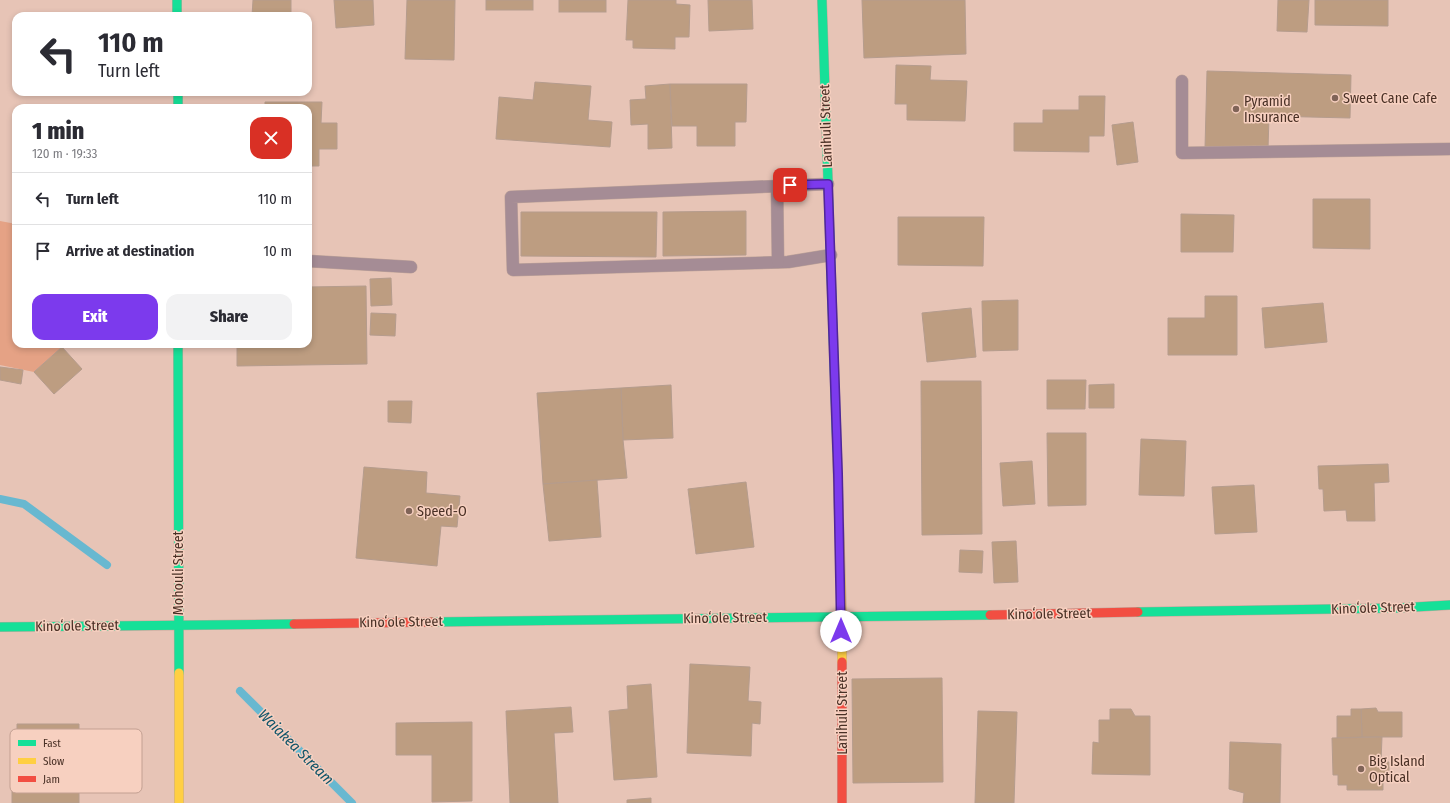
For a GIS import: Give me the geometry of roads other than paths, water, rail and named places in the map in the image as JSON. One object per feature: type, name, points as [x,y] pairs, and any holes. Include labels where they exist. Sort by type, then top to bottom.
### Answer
[{"type":"street","points":[[177,0],[177,12]]},
{"type":"street","name":"Lanihuli Street","points":[[822,0],[842,617],[842,803]]},
{"type":"street","name":"Mohouli Street","points":[[178,348],[179,803]]},
{"type":"street","name":"Kinoʻole Street","points":[[0,628],[178,624],[842,617],[1397,608],[1450,605]]},
{"type":"lane","points":[[1182,81],[1182,153],[1450,150]]},
{"type":"lane","points":[[828,184],[510,197],[512,270],[788,262],[831,255]]},
{"type":"lane","points":[[777,186],[778,262]]},
{"type":"lane","points":[[312,261],[411,267]]},
{"type":"waterway","points":[[0,499],[24,504],[107,565]]},
{"type":"waterway","name":"Waiakea Stream","points":[[240,691],[352,803]]},
{"type":"place","name":"Sweet Cane Cafe","points":[[1335,98]]},
{"type":"place","name":"Pyramid Insurance","points":[[1236,109]]},
{"type":"place","name":"Speed-O","points":[[409,511]]},
{"type":"place","name":"Big Island Optical","points":[[1361,769]]}]
